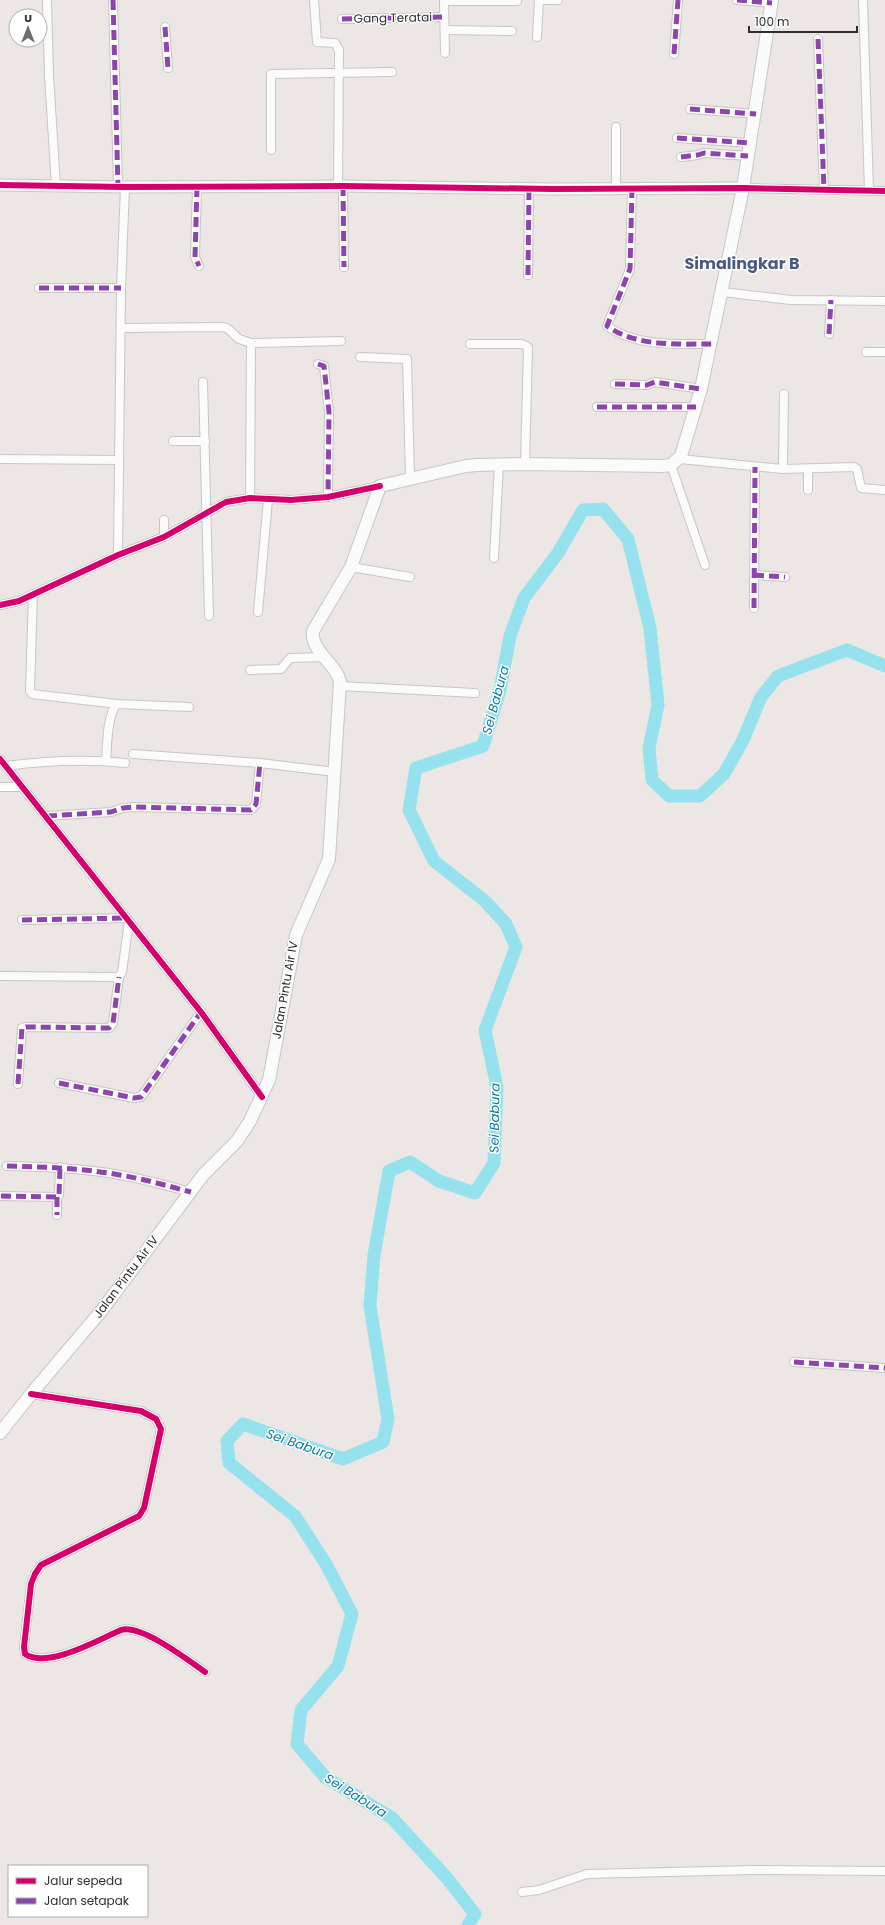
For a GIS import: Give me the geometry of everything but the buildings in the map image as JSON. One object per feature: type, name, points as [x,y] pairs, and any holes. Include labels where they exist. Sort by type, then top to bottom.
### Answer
[{"type":"main road","points":[[380,486],[466,466],[499,464],[675,462],[696,407],[712,344],[756,114],[772,1]]},
{"type":"main road","name":"Jalan Pintu Air IV","points":[[0,1433],[102,1310],[203,1175],[236,1141],[250,1121],[269,1080],[296,935],[329,863],[340,686],[338,675],[315,643],[313,631],[350,567],[380,486]]},
{"type":"street","points":[[47,0],[49,76],[56,186]]},
{"type":"street","points":[[113,0],[122,187],[118,555]]},
{"type":"street","points":[[314,0],[317,42],[330,42],[337,46],[339,50],[340,186],[344,267]]},
{"type":"street","points":[[445,53],[444,0],[517,1]]},
{"type":"street","points":[[537,37],[539,0],[558,0]]},
{"type":"street","points":[[674,54],[678,0]]},
{"type":"street","points":[[737,0],[772,1]]},
{"type":"street","points":[[863,0],[869,190]]},
{"type":"street","name":"Gang Teratai","points":[[342,19],[444,17]]},
{"type":"street","points":[[165,27],[168,68]]},
{"type":"street","points":[[445,30],[512,31]]},
{"type":"street","points":[[818,39],[824,189]]},
{"type":"street","points":[[270,150],[271,74],[392,72]]},
{"type":"street","points":[[690,109],[756,114]]},
{"type":"street","points":[[616,127],[616,189]]},
{"type":"street","points":[[677,138],[750,143]]},
{"type":"street","points":[[681,157],[698,156],[704,153],[748,156]]},
{"type":"street","points":[[0,185],[122,187],[340,186],[529,189],[743,188],[885,191]]},
{"type":"street","points":[[197,187],[196,257],[199,266]]},
{"type":"street","points":[[632,188],[630,269],[607,326],[633,338],[650,342],[712,344]]},
{"type":"street","points":[[528,274],[529,189]]},
{"type":"street","points":[[39,288],[122,288]]},
{"type":"street","points":[[722,292],[791,300],[885,301]]},
{"type":"street","points":[[829,334],[831,300]]},
{"type":"street","points":[[121,328],[227,328],[239,339],[251,343],[341,341]]},
{"type":"street","points":[[250,498],[251,343]]},
{"type":"street","points":[[470,344],[522,344],[528,347],[525,464]]},
{"type":"street","points":[[866,352],[885,352]]},
{"type":"street","points":[[360,357],[407,359],[410,478]]},
{"type":"street","points":[[318,364],[324,366],[328,405],[328,497]]},
{"type":"street","points":[[203,382],[208,514],[209,616]]},
{"type":"street","points":[[614,384],[647,385],[655,382],[701,389]]},
{"type":"street","points":[[783,468],[784,394]]},
{"type":"street","points":[[597,407],[696,407]]},
{"type":"street","points":[[173,441],[205,441]]},
{"type":"street","points":[[0,459],[119,460]]},
{"type":"street","points":[[705,564],[675,462],[808,469],[854,467],[857,469],[861,488],[885,490]]},
{"type":"street","points":[[494,558],[499,464]]},
{"type":"street","points":[[754,608],[755,467]]},
{"type":"street","points":[[808,469],[808,490]]},
{"type":"street","points":[[0,605],[19,601],[118,555],[164,537],[208,514],[226,502],[250,498],[291,500],[328,497],[380,486]]},
{"type":"street","points":[[258,612],[268,499]]},
{"type":"street","points":[[164,520],[164,537]]},
{"type":"street","points":[[350,567],[410,577]]},
{"type":"street","points":[[754,575],[785,577]]},
{"type":"street","points":[[33,594],[30,691],[32,694],[117,704],[189,707]]},
{"type":"street","points":[[250,670],[282,668],[290,658],[326,657]]},
{"type":"street","points":[[340,686],[475,692]]},
{"type":"street","points":[[106,761],[113,708],[117,704]]},
{"type":"street","points":[[133,754],[260,763],[335,772]]},
{"type":"street","points":[[0,759],[47,816],[201,1012],[262,1097]]},
{"type":"street","points":[[6,766],[37,762],[106,761],[125,763]]},
{"type":"street","points":[[47,816],[111,812],[123,808],[133,807],[251,810],[256,804],[260,763]]},
{"type":"street","points":[[0,788],[23,787]]},
{"type":"street","points":[[22,920],[128,920]]},
{"type":"street","points":[[18,1084],[22,1028],[26,1026],[109,1028],[113,1023],[119,977],[122,972],[128,920]]},
{"type":"street","points":[[0,976],[119,977]]},
{"type":"street","points":[[59,1083],[134,1098],[141,1097],[201,1012]]},
{"type":"street","points":[[7,1166],[60,1167],[124,1176],[191,1192]]},
{"type":"street","points":[[57,1216],[60,1167]]},
{"type":"street","points":[[2,1196],[57,1197]]},
{"type":"street","points":[[794,1362],[885,1368]]},
{"type":"street","points":[[31,1394],[141,1411],[153,1417],[159,1423],[160,1429],[144,1508],[138,1516],[41,1565],[34,1574],[31,1584],[24,1639],[25,1654],[34,1657],[68,1654],[121,1630],[129,1629],[174,1649],[205,1672]]},
{"type":"street","points":[[522,1892],[539,1890],[587,1874],[753,1870],[885,1871]]},
{"type":"waterway","name":"Sei Babura","points":[[468,1925],[475,1914],[446,1877],[392,1818],[325,1777],[297,1744],[301,1710],[338,1666],[352,1614],[326,1564],[295,1516],[229,1463],[227,1441],[243,1424],[343,1459],[383,1442],[388,1419],[370,1306],[374,1255],[389,1171],[410,1162],[439,1181],[475,1193],[494,1163],[497,1087],[485,1030],[516,947],[506,924],[485,901],[434,861],[409,810],[416,768],[483,746],[500,690],[510,636],[524,598],[558,553],[583,510],[603,509],[628,539],[650,628],[658,705],[649,748],[652,780],[669,796],[700,796],[724,774],[743,740],[761,697],[778,676],[847,650],[885,666]]},
{"type":"marked path","points":[[113,0],[118,187]]},
{"type":"marked path","points":[[674,54],[678,0]]},
{"type":"marked path","points":[[737,0],[772,3]]},
{"type":"marked path","points":[[342,19],[444,17]]},
{"type":"marked path","points":[[165,27],[168,68]]},
{"type":"marked path","points":[[818,39],[824,189]]},
{"type":"marked path","points":[[690,109],[756,114]]},
{"type":"marked path","points":[[677,138],[750,143]]},
{"type":"marked path","points":[[681,157],[704,153],[748,156]]},
{"type":"marked path","points":[[343,186],[344,267]]},
{"type":"marked path","points":[[197,187],[195,257],[199,266]]},
{"type":"marked path","points":[[632,188],[630,269],[607,326],[618,333],[644,341],[671,344],[712,344]]},
{"type":"marked path","points":[[528,275],[529,189]]},
{"type":"marked path","points":[[39,288],[121,288]]},
{"type":"marked path","points":[[829,334],[831,300]]},
{"type":"marked path","points":[[318,364],[324,366],[329,412],[328,497]]},
{"type":"marked path","points":[[615,384],[647,385],[655,382],[701,389]]},
{"type":"marked path","points":[[597,407],[696,407]]},
{"type":"marked path","points":[[754,608],[755,467]]},
{"type":"marked path","points":[[754,575],[785,577]]},
{"type":"marked path","points":[[47,816],[111,812],[123,808],[133,807],[251,810],[256,804],[260,763]]},
{"type":"marked path","points":[[22,920],[127,918]]},
{"type":"marked path","points":[[18,1084],[22,1028],[109,1028],[113,1023],[119,977]]},
{"type":"marked path","points":[[59,1083],[134,1098],[141,1097],[201,1012]]},
{"type":"marked path","points":[[7,1166],[64,1168],[92,1171],[138,1178],[191,1192]]},
{"type":"marked path","points":[[1,1196],[57,1197],[59,1195],[60,1167]]},
{"type":"marked path","points":[[57,1197],[57,1215]]},
{"type":"marked path","points":[[794,1362],[885,1368]]},
{"type":"cycle path","points":[[0,185],[125,187],[343,186],[553,189],[743,188],[885,191]]},
{"type":"cycle path","points":[[0,605],[19,601],[118,555],[164,537],[226,502],[250,498],[291,500],[328,497],[380,486]]},
{"type":"cycle path","points":[[0,759],[201,1012],[262,1097]]},
{"type":"cycle path","points":[[31,1394],[141,1411],[156,1419],[161,1429],[144,1508],[139,1516],[41,1565],[35,1574],[31,1584],[24,1647],[25,1654],[35,1658],[59,1656],[87,1646],[121,1630],[130,1630],[152,1637],[205,1672]]},
{"type":"district","name":"Simalingkar B","points":[[742,263]]}]
